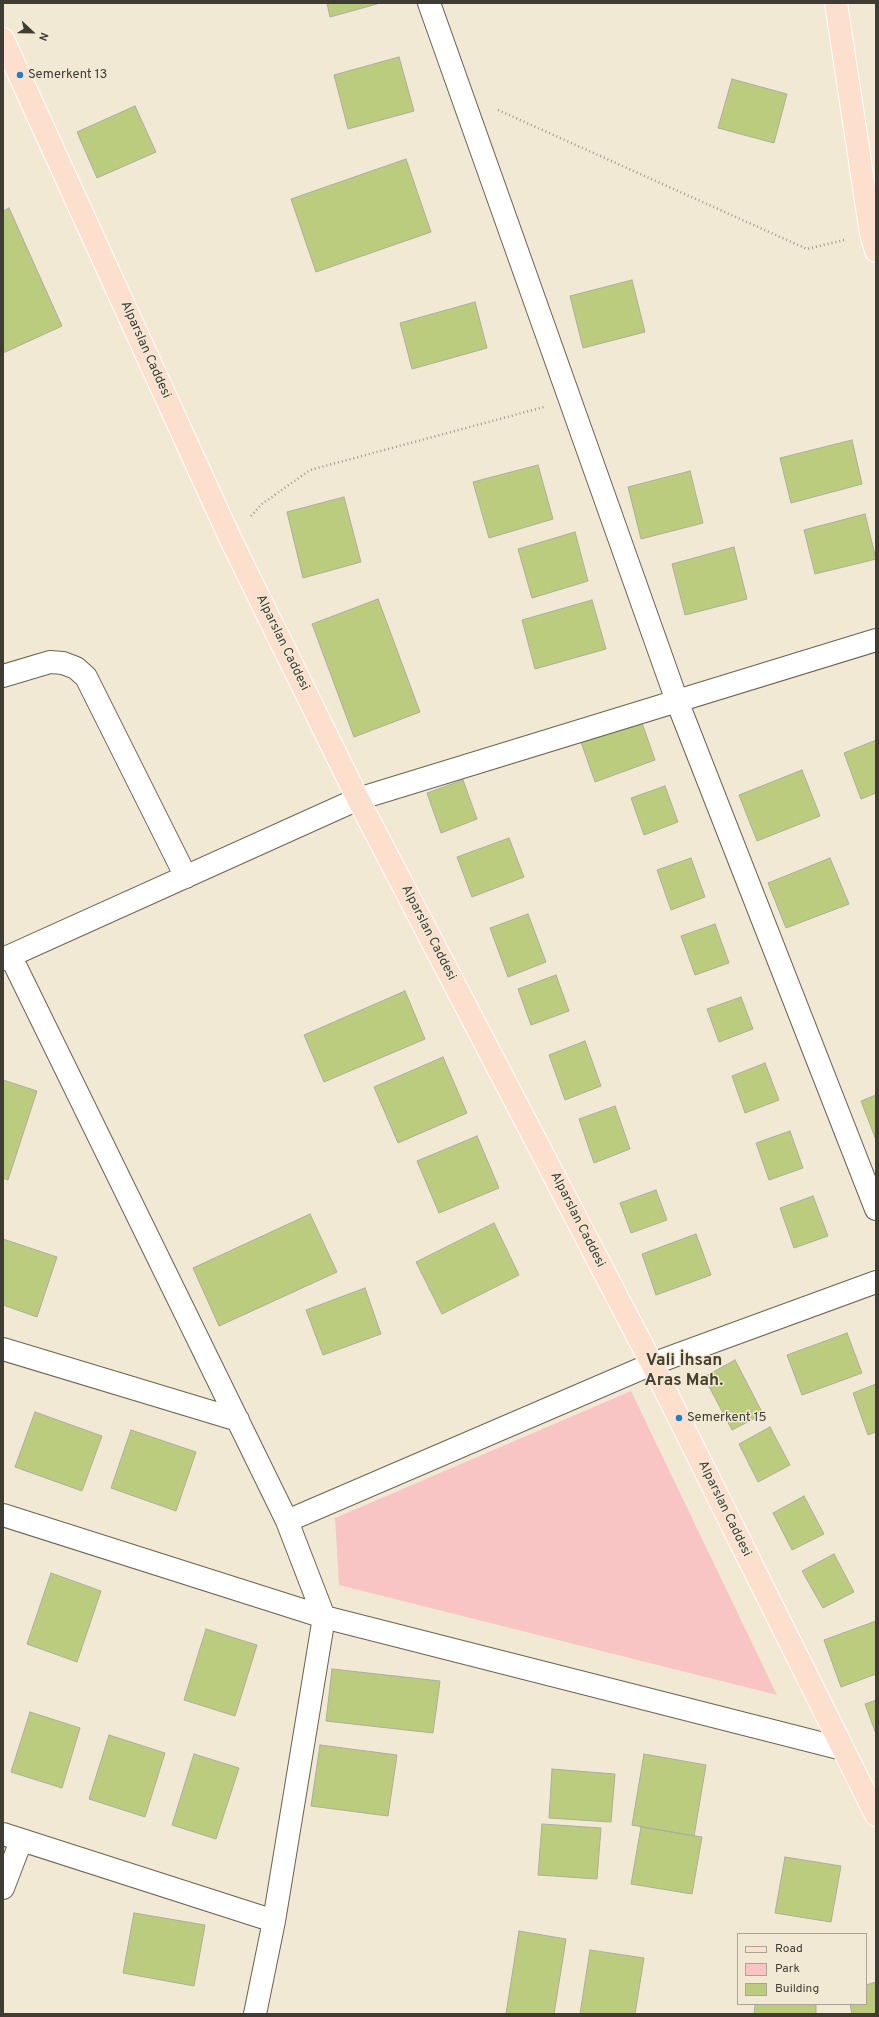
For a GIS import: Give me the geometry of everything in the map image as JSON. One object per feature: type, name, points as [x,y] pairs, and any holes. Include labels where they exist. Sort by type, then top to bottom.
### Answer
[{"type":"main road","points":[[836,3],[874,240]]},
{"type":"main road","name":"Alparslan Caddesi","points":[[3,39],[230,538],[358,799],[652,1364],[876,1815]]},
{"type":"street","points":[[428,3],[677,701],[876,1209]]},
{"type":"street","points":[[255,2014],[274,1921],[324,1617],[287,1521],[7,958],[358,799],[876,640]]},
{"type":"street","points":[[3,676],[50,662],[63,662],[76,668],[86,677],[186,877]]},
{"type":"street","points":[[287,1521],[652,1364],[876,1282]]},
{"type":"street","points":[[3,1349],[238,1420]]},
{"type":"street","points":[[3,1515],[324,1617],[843,1749]]},
{"type":"street","points":[[3,1888],[12,1838],[274,1921]]},
{"type":"path","points":[[459,93],[807,249],[874,240]]},
{"type":"path","points":[[230,538],[262,504],[310,470],[569,400]]},
{"type":"green space","points":[[631,1391],[777,1695],[339,1585],[335,1518]]},
{"type":"building","points":[[327,3],[377,3],[377,4],[330,17]]},
{"type":"building","points":[[399,57],[414,111],[348,129],[334,75]]},
{"type":"building","points":[[732,79],[787,94],[774,143],[718,128]]},
{"type":"building","points":[[135,106],[156,152],[97,178],[77,132]]},
{"type":"building","points":[[406,159],[431,232],[316,272],[291,199]]},
{"type":"building","points":[[9,208],[62,326],[3,353],[3,211]]},
{"type":"building","points":[[632,280],[645,332],[583,348],[570,296]]},
{"type":"building","points":[[475,302],[487,348],[412,369],[400,323]]},
{"type":"building","points":[[852,440],[862,484],[791,503],[780,458]]},
{"type":"building","points":[[538,465],[553,519],[489,538],[473,482]]},
{"type":"building","points":[[690,471],[703,523],[641,539],[628,487]]},
{"type":"building","points":[[344,497],[361,562],[303,578],[287,512]]},
{"type":"building","points":[[865,514],[876,559],[815,574],[804,530]]},
{"type":"building","points":[[575,532],[588,581],[532,598],[518,549]]},
{"type":"building","points":[[734,547],[747,599],[685,615],[672,564]]},
{"type":"building","points":[[378,599],[420,712],[354,737],[312,624]]},
{"type":"building","points":[[592,600],[606,649],[535,669],[522,620]]},
{"type":"building","points":[[641,720],[655,760],[595,782],[581,742]]},
{"type":"building","points":[[876,740],[876,793],[861,799],[844,753]]},
{"type":"building","points":[[802,770],[820,816],[757,841],[739,795]]},
{"type":"building","points":[[463,780],[477,819],[441,833],[427,793]]},
{"type":"building","points":[[665,786],[678,822],[644,835],[631,798]]},
{"type":"building","points":[[509,838],[524,877],[472,897],[457,857]]},
{"type":"building","points":[[691,858],[705,897],[671,910],[657,870]]},
{"type":"building","points":[[830,858],[849,904],[786,928],[768,883]]},
{"type":"building","points":[[528,914],[546,962],[508,977],[490,928]]},
{"type":"building","points":[[715,924],[729,963],[695,975],[681,936]]},
{"type":"building","points":[[556,975],[569,1011],[531,1025],[518,989]]},
{"type":"building","points":[[405,991],[425,1039],[324,1082],[304,1035]]},
{"type":"building","points":[[741,997],[753,1029],[719,1042],[707,1009]]},
{"type":"building","points":[[585,1041],[601,1086],[565,1100],[549,1055]]},
{"type":"building","points":[[443,1057],[467,1113],[398,1143],[374,1087]]},
{"type":"building","points":[[765,1063],[779,1100],[745,1113],[732,1076]]},
{"type":"building","points":[[3,1080],[37,1091],[8,1180],[3,1178]]},
{"type":"building","points":[[876,1095],[876,1140],[861,1101]]},
{"type":"building","points":[[615,1106],[630,1149],[594,1163],[579,1119]]},
{"type":"building","points":[[790,1131],[803,1168],[769,1180],[756,1143]]},
{"type":"building","points":[[477,1136],[499,1188],[439,1213],[417,1161]]},
{"type":"building","points":[[656,1190],[667,1220],[631,1233],[620,1203]]},
{"type":"building","points":[[813,1196],[828,1236],[794,1248],[780,1208]]},
{"type":"building","points":[[310,1214],[337,1272],[219,1326],[193,1268]]},
{"type":"building","points":[[494,1223],[519,1275],[442,1314],[416,1262]]},
{"type":"building","points":[[696,1234],[711,1275],[656,1295],[642,1254]]},
{"type":"building","points":[[3,1239],[57,1257],[37,1317],[3,1305]]},
{"type":"building","points":[[365,1288],[381,1334],[323,1355],[306,1310]]},
{"type":"building","points":[[847,1333],[862,1373],[802,1395],[787,1355]]},
{"type":"building","points":[[735,1360],[763,1414],[732,1430],[704,1377]]},
{"type":"building","points":[[876,1384],[876,1432],[868,1435],[853,1393]]},
{"type":"building","points":[[35,1412],[102,1436],[82,1491],[15,1467]]},
{"type":"building","points":[[770,1427],[790,1465],[758,1482],[739,1444]]},
{"type":"building","points":[[131,1430],[196,1452],[176,1511],[111,1488]]},
{"type":"building","points":[[804,1496],[824,1534],[792,1550],[773,1513]]},
{"type":"building","points":[[834,1554],[854,1592],[823,1608],[802,1571]]},
{"type":"building","points":[[51,1573],[101,1591],[77,1662],[27,1644]]},
{"type":"building","points":[[876,1621],[876,1674],[841,1687],[824,1640]]},
{"type":"building","points":[[206,1629],[257,1645],[235,1716],[184,1700]]},
{"type":"building","points":[[332,1669],[440,1681],[433,1733],[326,1721]]},
{"type":"building","points":[[876,1700],[876,1734],[865,1704]]},
{"type":"building","points":[[30,1712],[80,1728],[62,1788],[11,1772]]},
{"type":"building","points":[[109,1735],[165,1753],[145,1817],[89,1799]]},
{"type":"building","points":[[320,1745],[397,1755],[388,1816],[311,1806]]},
{"type":"building","points":[[194,1754],[239,1768],[216,1839],[172,1825]]},
{"type":"building","points":[[644,1754],[706,1765],[694,1836],[632,1825]]},
{"type":"building","points":[[552,1769],[615,1774],[611,1822],[549,1818]]},
{"type":"building","points":[[542,1824],[601,1828],[597,1879],[538,1875]]},
{"type":"building","points":[[641,1827],[702,1837],[692,1894],[631,1884]]},
{"type":"building","points":[[785,1857],[841,1866],[831,1922],[775,1913]]},
{"type":"building","points":[[134,1913],[205,1925],[194,1986],[123,1973]]},
{"type":"building","points":[[519,1931],[566,1939],[554,2014],[506,2014]]},
{"type":"building","points":[[590,1950],[644,1958],[635,2014],[580,2014]]},
{"type":"building","points":[[876,1982],[876,2014],[852,2014],[850,2005],[867,2005],[867,1985]]},
{"type":"building","points":[[755,2005],[816,2005],[816,2014],[754,2014]]},
{"type":"place","name":"Semerkent 13","points":[[20,75]]},
{"type":"place","name":"Semerkent 15","points":[[679,1418]]},
{"type":"district","name":"Vali İhsan Aras Mah.","points":[[684,1372]]}]
